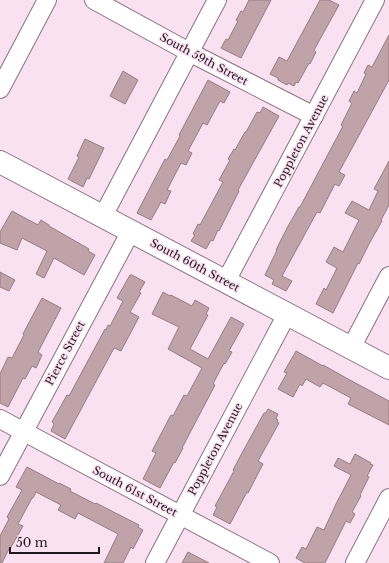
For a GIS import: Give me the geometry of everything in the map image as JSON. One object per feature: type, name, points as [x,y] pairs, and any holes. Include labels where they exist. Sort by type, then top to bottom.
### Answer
[{"type":"main road","name":"South 60th Street","points":[[0,162],[389,368]]},
{"type":"street","points":[[0,89],[47,0]]},
{"type":"street","name":"South 59th Street","points":[[94,0],[189,52],[314,116]]},
{"type":"street","points":[[103,216],[217,0]]},
{"type":"street","name":"Poppleton Avenue","points":[[226,281],[376,0]]},
{"type":"street","name":"Pierce Street","points":[[0,476],[131,231]]},
{"type":"street","points":[[351,348],[389,276]]},
{"type":"street","name":"Poppleton Avenue","points":[[155,563],[288,314]]},
{"type":"street","name":"South 61st Street","points":[[0,419],[270,563]]},
{"type":"street","points":[[355,563],[389,498]]},
{"type":"building","points":[[249,0],[271,0],[241,58],[221,48],[226,39],[228,40],[238,21],[236,20],[241,11],[243,12]]},
{"type":"building","points":[[320,0],[329,0],[339,5],[314,50],[316,52],[310,64],[309,63],[298,83],[296,82],[294,86],[288,83],[287,85],[270,74],[279,57],[287,61]]},
{"type":"building","points":[[389,35],[389,80],[339,172],[345,175],[339,186],[335,184],[320,213],[317,212],[282,276],[292,281],[286,291],[272,284],[274,280],[265,275],[287,228],[300,207],[343,126],[341,125],[352,103],[349,101],[354,91],[357,93],[366,74],[364,73],[368,65],[372,67]]},
{"type":"building","points":[[123,71],[138,80],[125,104],[110,96]]},
{"type":"building","points":[[208,80],[230,92],[224,103],[220,101],[207,125],[203,123],[188,151],[192,153],[186,165],[181,163],[167,190],[171,191],[165,204],[161,202],[151,220],[137,213],[165,159],[167,160],[180,136],[179,135]]},
{"type":"building","points":[[263,107],[279,116],[238,190],[239,191],[219,231],[218,230],[213,241],[211,240],[206,249],[191,241],[195,235],[193,234],[198,224],[200,225],[223,182],[219,180],[230,160],[228,159],[234,149],[235,150],[257,112],[260,113]]},
{"type":"building","points":[[85,139],[104,148],[89,179],[87,178],[83,187],[68,179],[79,157],[77,156]]},
{"type":"building","points":[[389,161],[389,205],[333,313],[316,304],[324,288],[326,290],[337,268],[326,262],[334,247],[343,252],[359,220],[345,213],[352,201],[369,210],[378,191],[374,189]]},
{"type":"building","points":[[12,211],[38,225],[41,220],[89,249],[88,251],[95,255],[84,275],[54,258],[44,278],[36,274],[47,251],[22,238],[17,250],[0,243],[0,232]]},
{"type":"building","points":[[0,272],[15,280],[9,291],[0,287]]},
{"type":"building","points":[[130,275],[145,282],[139,292],[141,293],[130,312],[139,317],[121,351],[114,348],[65,439],[51,431],[54,424],[52,422],[67,395],[69,396],[105,329],[106,330],[108,325],[110,326],[123,301],[117,298]]},
{"type":"building","points":[[163,292],[192,306],[195,300],[209,308],[206,314],[208,315],[190,349],[208,359],[231,317],[244,324],[229,351],[232,352],[215,380],[213,384],[215,385],[183,448],[160,488],[143,479],[156,453],[152,451],[171,415],[173,416],[184,395],[187,396],[202,368],[168,349],[179,327],[152,314]]},
{"type":"building","points":[[42,298],[61,308],[38,352],[42,355],[36,368],[32,366],[25,379],[23,378],[8,407],[0,403],[0,374],[8,357],[12,358]]},
{"type":"building","points":[[296,351],[389,401],[389,425],[348,404],[351,398],[323,383],[320,387],[306,379],[302,386],[300,384],[293,397],[278,389],[287,373],[284,372]]},
{"type":"building","points":[[268,409],[278,414],[276,419],[279,423],[258,461],[263,464],[230,524],[213,515],[217,507],[215,506],[242,453],[264,413],[266,413]]},
{"type":"building","points":[[355,454],[373,465],[367,476],[369,477],[360,495],[361,496],[352,512],[355,514],[350,523],[346,521],[325,563],[305,563],[296,558],[302,547],[306,549],[317,527],[324,530],[351,475],[334,466],[338,458],[350,464]]},
{"type":"building","points":[[27,467],[71,489],[70,491],[95,504],[96,503],[139,525],[138,527],[143,530],[133,549],[131,547],[123,563],[104,563],[118,534],[78,513],[75,519],[58,510],[61,505],[36,492],[18,524],[23,526],[2,563],[0,563],[0,536],[9,519],[7,517],[22,490],[16,487]]},
{"type":"building","points":[[188,552],[209,563],[182,563]]}]
